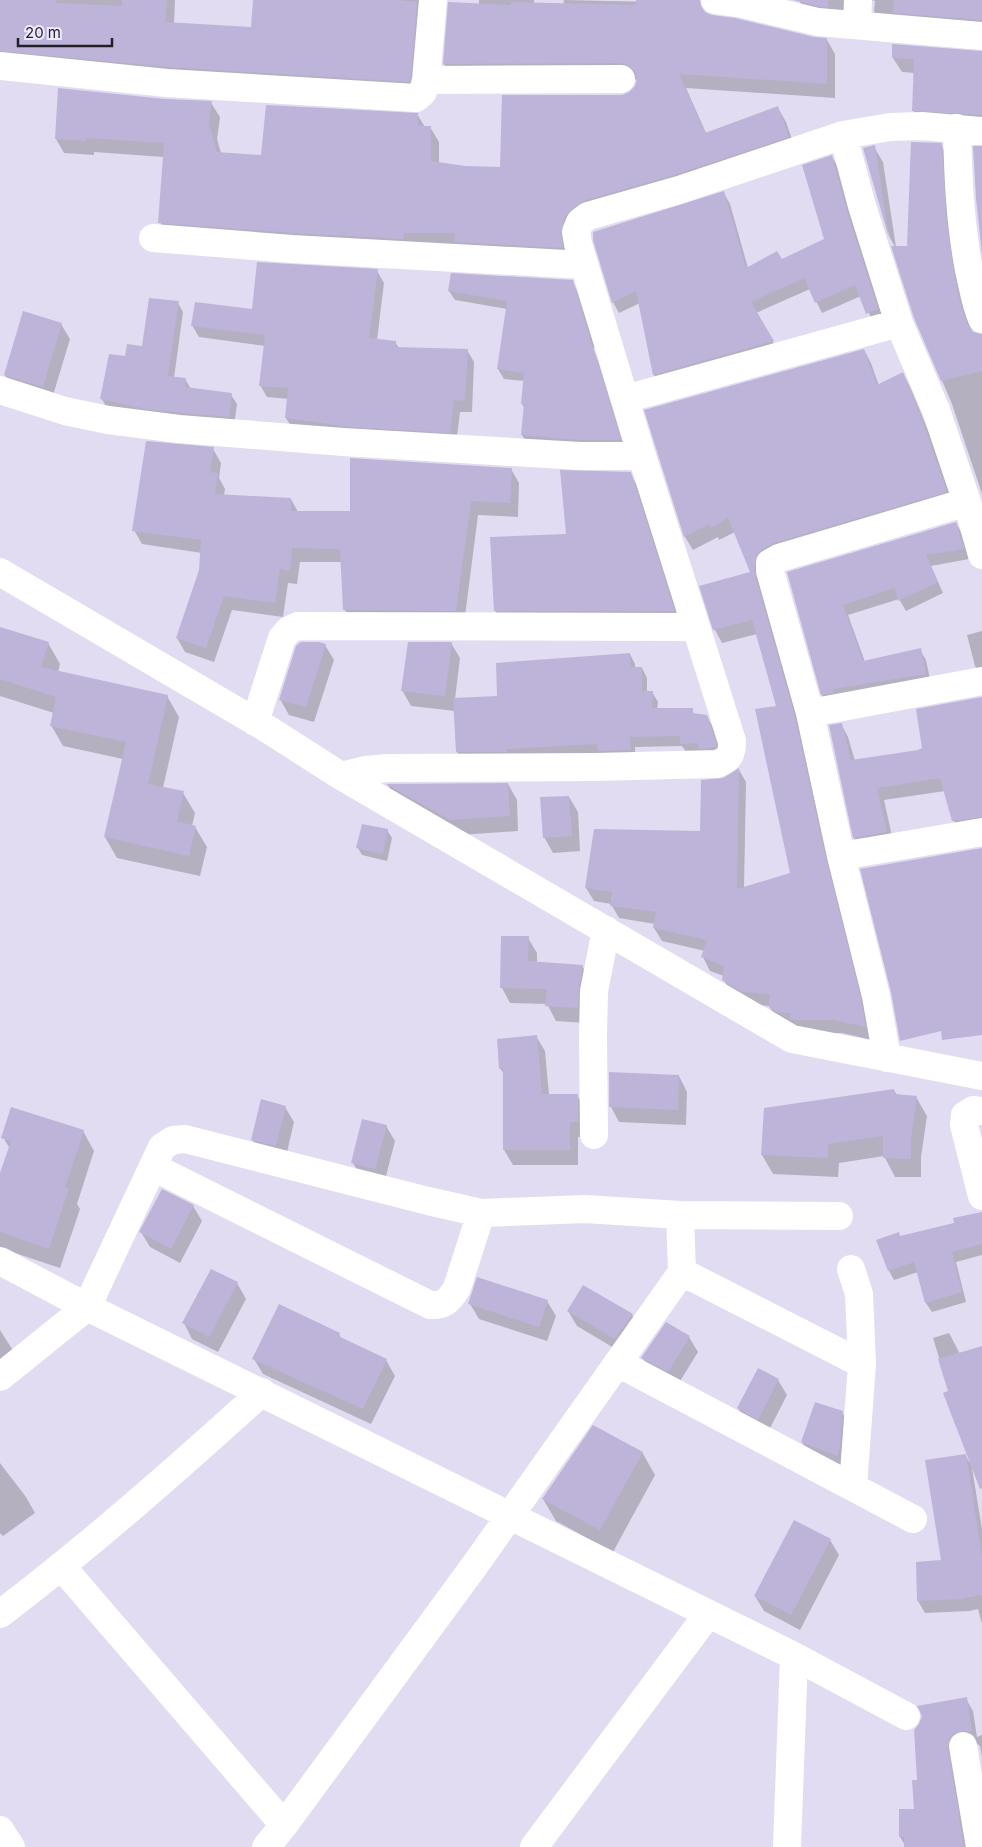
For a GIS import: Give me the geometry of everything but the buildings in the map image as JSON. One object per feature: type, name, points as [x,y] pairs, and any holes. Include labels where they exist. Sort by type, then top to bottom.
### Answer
[{"type":"street","points":[[0,66],[167,83],[416,98],[423,92],[426,80],[433,0]]},
{"type":"street","points":[[714,0],[738,3],[818,22],[858,13],[982,36]]},
{"type":"street","points":[[426,80],[621,79]]},
{"type":"street","points":[[341,776],[365,770],[388,768],[595,767],[717,764],[728,760],[732,752],[732,741],[624,399],[584,265],[576,232],[580,222],[588,216],[679,190],[843,135],[890,127],[922,126],[969,130],[958,180],[964,239],[976,304],[982,319]]},
{"type":"street","points":[[843,135],[862,206],[899,323],[936,410],[967,502],[982,555]]},
{"type":"street","points":[[154,238],[292,249],[584,265]]},
{"type":"street","points":[[624,399],[899,323]]},
{"type":"street","points":[[0,390],[65,411],[108,420],[179,429],[343,442],[580,456],[642,456]]},
{"type":"street","points":[[887,1058],[876,996],[841,856],[810,713],[770,571],[770,563],[779,558],[967,502]]},
{"type":"street","points":[[0,572],[255,722],[341,776],[792,1039],[982,1076]]},
{"type":"street","points":[[255,722],[282,638],[289,630],[298,626],[696,627]]},
{"type":"street","points":[[810,713],[982,681]]},
{"type":"street","points":[[841,856],[982,832]]},
{"type":"street","points":[[594,1135],[594,991],[606,930]]},
{"type":"street","points":[[982,1111],[973,1110],[965,1115],[964,1125],[982,1196]]},
{"type":"street","points":[[0,1377],[87,1307],[162,1147],[173,1140],[185,1140],[481,1213],[585,1209],[680,1215],[839,1216]]},
{"type":"street","points":[[153,1167],[430,1305],[441,1306],[450,1300],[457,1288],[481,1213]]},
{"type":"street","points":[[266,1847],[475,1565],[682,1272],[680,1215]]},
{"type":"street","points":[[0,1261],[87,1307],[794,1656],[906,1716]]},
{"type":"street","points":[[850,1269],[858,1294],[862,1364],[853,1487]]},
{"type":"street","points":[[682,1272],[862,1364]]},
{"type":"street","points":[[618,1363],[913,1519]]},
{"type":"street","points":[[0,1614],[62,1567],[186,1461],[262,1392]]},
{"type":"street","points":[[62,1567],[284,1825]]},
{"type":"street","points":[[534,1847],[708,1614]]},
{"type":"street","points":[[788,1847],[794,1656]]},
{"type":"street","points":[[963,1746],[980,1847]]},
{"type":"street","points":[[0,1830],[11,1847]]}]
